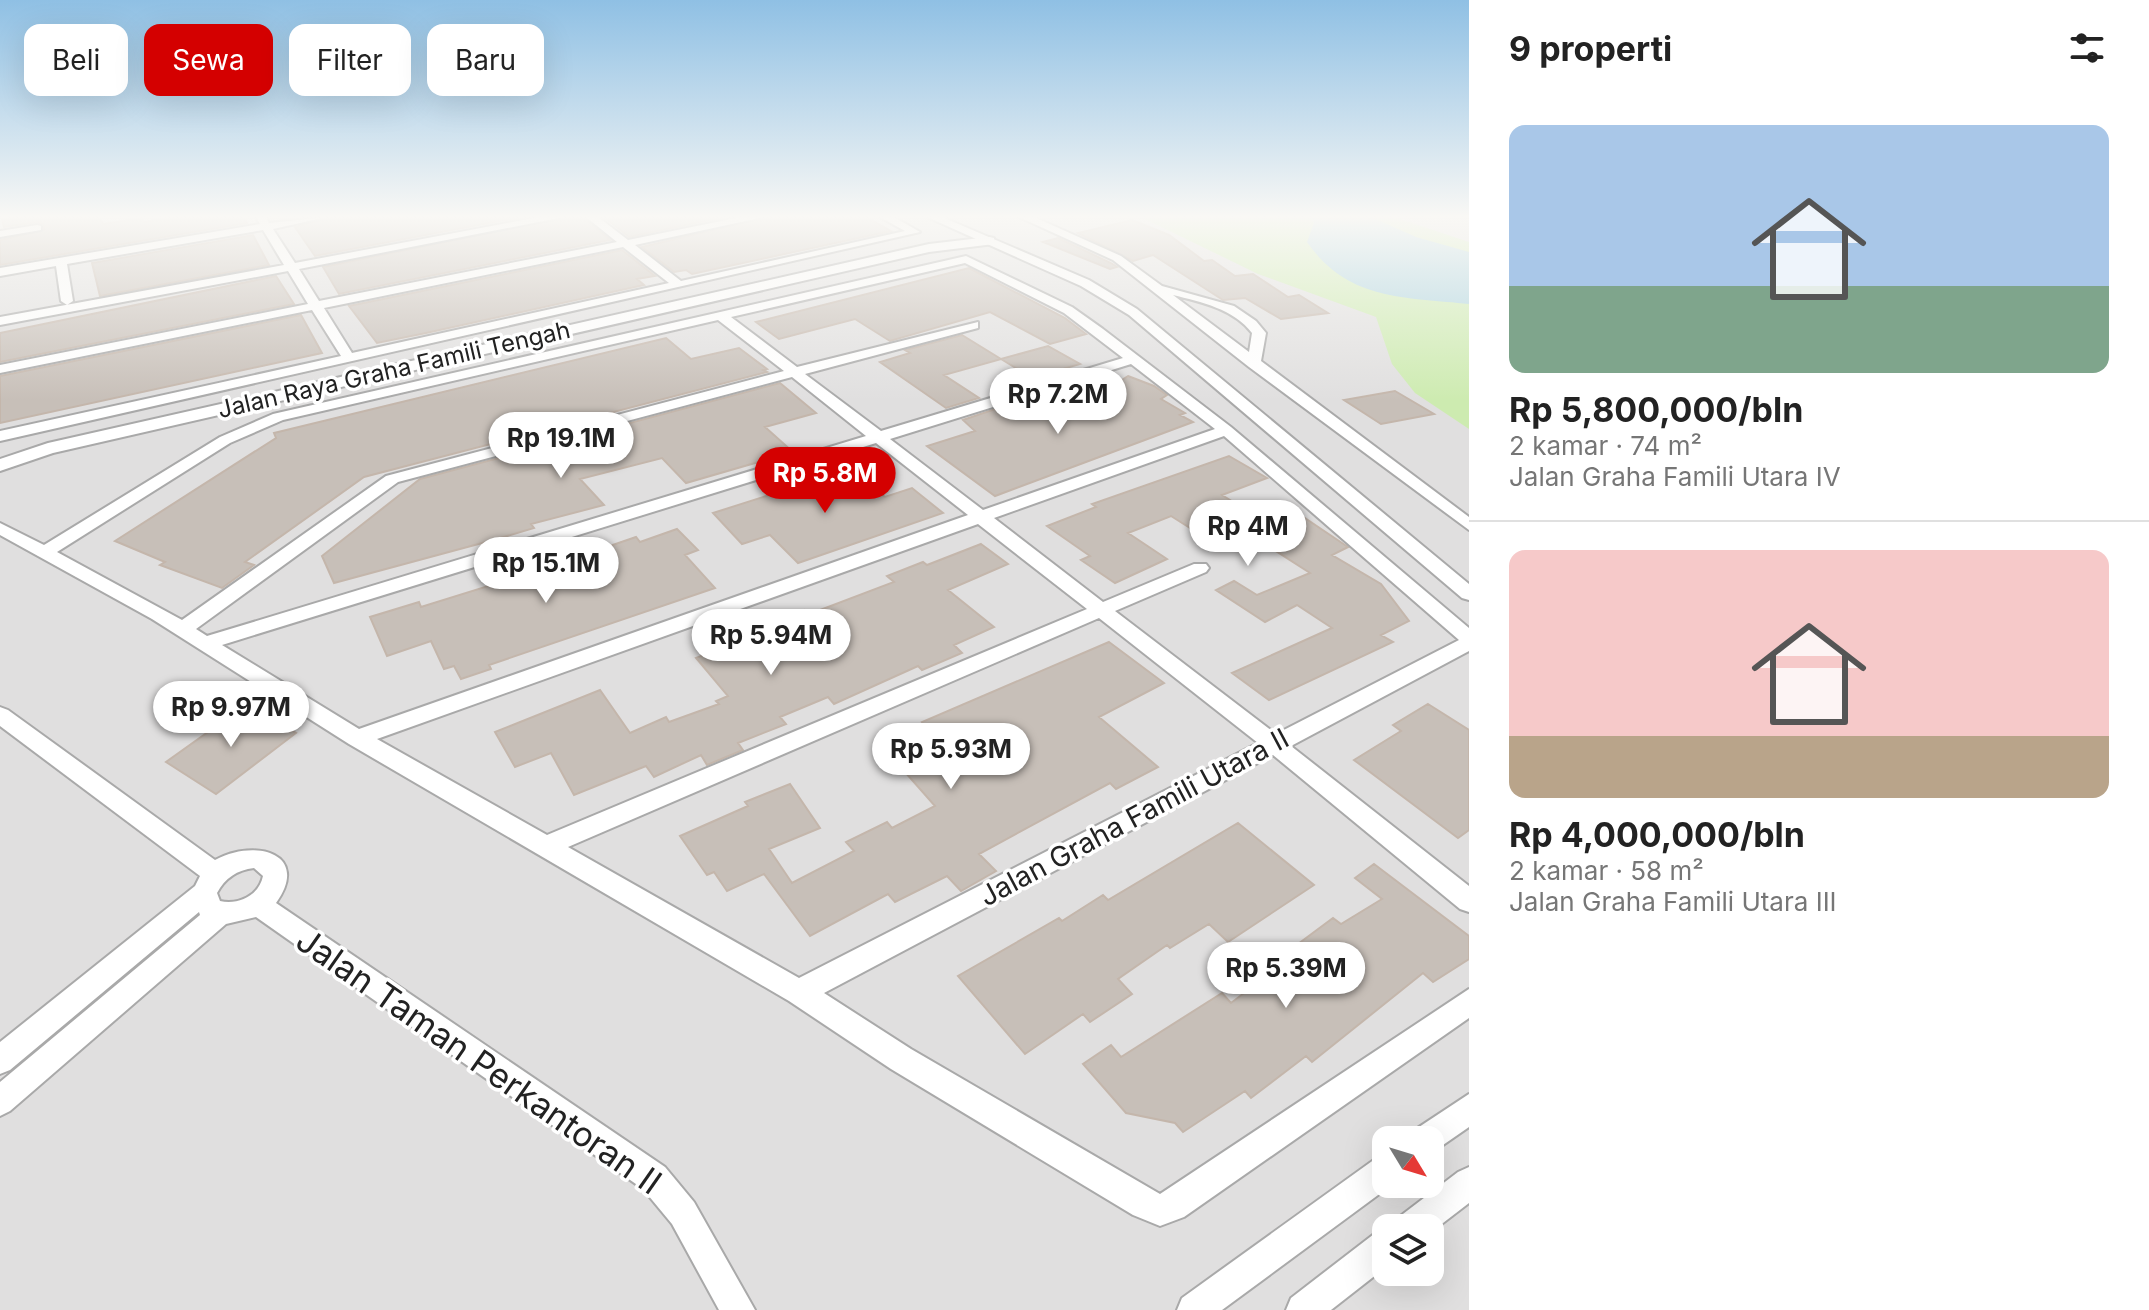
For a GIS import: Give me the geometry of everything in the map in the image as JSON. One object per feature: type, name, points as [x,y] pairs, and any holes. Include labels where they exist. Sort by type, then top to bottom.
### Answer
[{"type":"street","points":[[63,278],[67,301]]},
{"type":"street","points":[[0,314],[205,278]]},
{"type":"street","points":[[0,321],[218,278]]},
{"type":"street","points":[[299,278],[348,357]]},
{"type":"street","points":[[0,369],[455,278]]},
{"type":"street","points":[[670,278],[679,285]]},
{"type":"street","points":[[0,436],[710,278]]},
{"type":"street","name":"Jalan Raya Graha Famili Tengah","points":[[0,465],[31,454],[798,278]]},
{"type":"street","points":[[46,551],[251,426],[880,278]]},
{"type":"street","points":[[1004,278],[1068,310],[1226,430],[1469,641]]},
{"type":"street","points":[[1074,278],[1133,312],[1469,594]]},
{"type":"street","points":[[1143,278],[1469,525]]},
{"type":"street","points":[[1154,286],[1210,302],[1250,322],[1259,333],[1254,364]]},
{"type":"street","points":[[719,314],[1274,744],[1469,901]]},
{"type":"street","points":[[183,629],[392,479],[973,325]]},
{"type":"street","points":[[207,643],[1133,359]]},
{"type":"street","points":[[357,738],[1226,430]]},
{"type":"street","points":[[0,457],[31,454]]},
{"type":"street","points":[[0,528],[207,643],[357,738],[799,992],[901,1059],[1144,1204],[1160,1210],[1173,1206],[1469,1002]]},
{"type":"street","points":[[547,846],[1200,568]]},
{"type":"street","name":"Jalan Graha Famili Utara II","points":[[799,992],[1469,641]]},
{"type":"street","points":[[0,715],[213,894],[246,912],[258,905],[276,882],[276,871],[269,862],[243,859],[213,894],[0,1101]]},
{"type":"street","points":[[0,1060],[213,894]]},
{"type":"street","name":"Jalan Taman Perkantoran II","points":[[258,905],[654,1178],[683,1213],[738,1310]]},
{"type":"street","points":[[1444,1127],[1469,1109]]},
{"type":"street","points":[[1194,1310],[1372,1180]]},
{"type":"street","points":[[1428,1214],[1469,1183]]},
{"type":"street","points":[[1303,1310],[1372,1257]]},
{"type":"shaded area","points":[[0,278],[1469,278],[1469,1310],[0,1310]]},
{"type":"green space","points":[[1269,278],[1469,278],[1469,429],[1415,393],[1392,364],[1376,317]]},
{"type":"water","points":[[1344,278],[1469,278],[1469,304],[1400,297],[1359,286]]},
{"type":"building","points":[[96,278],[197,278],[100,296]]},
{"type":"building","points":[[266,278],[277,278],[294,304],[0,362],[0,333]]},
{"type":"building","points":[[330,278],[419,278],[339,294]]},
{"type":"building","points":[[485,278],[642,278],[637,279],[644,285],[377,343],[349,306]]},
{"type":"building","points":[[929,278],[988,278],[1065,318],[1086,334],[1050,344],[990,312],[890,341],[855,319],[779,339],[756,322]]},
{"type":"building","points":[[1189,278],[1259,278],[1288,297],[1299,295],[1328,313],[1281,319],[1245,298],[1223,300]]},
{"type":"building","points":[[301,315],[322,353],[0,423],[0,376]]},
{"type":"building","points":[[962,335],[1001,359],[944,375],[979,398],[946,408],[880,362],[910,353],[905,350]]},
{"type":"building","points":[[666,338],[691,359],[739,348],[767,372],[364,477],[245,562],[254,565],[222,588],[160,565],[165,562],[115,541],[276,438],[274,433]]},
{"type":"building","points":[[1048,346],[1080,364],[1032,378],[1001,359]]},
{"type":"building","points":[[1128,376],[1167,395],[1161,399],[1185,413],[1180,415],[1193,422],[995,496],[927,446],[975,431],[963,420],[995,409],[1007,418],[1065,400],[1078,408]]},
{"type":"building","points":[[780,383],[816,413],[765,427],[793,452],[686,483],[662,458],[580,479],[604,505],[531,524],[534,528],[497,539],[334,583],[322,556],[420,479]]},
{"type":"building","points":[[1395,391],[1434,414],[1381,424],[1344,400]]},
{"type":"building","points":[[1229,456],[1267,478],[1222,495],[1259,518],[1287,506],[1348,547],[1332,555],[1381,584],[1409,621],[1381,635],[1393,642],[1269,700],[1232,673],[1332,628],[1297,605],[1265,622],[1216,590],[1234,581],[1257,595],[1310,573],[1265,544],[1257,547],[1217,521],[1195,531],[1171,516],[1128,533],[1167,559],[1115,583],[1081,560],[1090,556],[1047,526],[1096,507],[1092,504]]},
{"type":"building","points":[[851,469],[885,497],[912,488],[943,513],[798,563],[770,535],[742,544],[713,513]]},
{"type":"building","points":[[677,529],[698,550],[685,555],[715,588],[489,665],[491,669],[461,679],[454,666],[444,669],[431,641],[387,656],[370,617],[419,602],[421,607],[562,563],[567,571],[609,558],[601,549],[636,537],[640,542]]},
{"type":"building","points":[[981,544],[1008,564],[948,590],[994,627],[954,645],[962,653],[922,670],[918,666],[834,704],[828,697],[780,717],[786,724],[738,743],[743,750],[707,765],[701,755],[654,777],[646,766],[574,795],[551,753],[515,767],[495,732],[600,690],[630,733],[666,717],[669,722],[719,704],[716,701],[728,696],[696,658],[780,627],[775,620],[804,610],[807,615],[894,582],[887,576],[923,562],[927,565]]},
{"type":"building","points":[[1109,642],[1164,683],[1099,717],[1158,767],[1116,789],[1110,783],[979,854],[996,871],[961,891],[947,876],[895,902],[888,894],[810,936],[764,874],[727,891],[714,872],[707,875],[680,836],[748,806],[745,802],[790,784],[820,828],[769,849],[792,883],[854,851],[846,842],[887,822],[892,828],[935,806],[882,746],[927,727],[922,722]]},
{"type":"building","points":[[1428,704],[1469,730],[1469,830],[1458,838],[1354,760],[1401,731],[1393,725]]},
{"type":"building","points":[[246,705],[296,733],[216,794],[166,762]]},
{"type":"building","points":[[1238,823],[1314,885],[1228,942],[1209,924],[1170,948],[1167,945],[1118,979],[1132,994],[1090,1022],[1083,1014],[1025,1054],[958,976],[1059,918],[1062,921],[1103,895],[1108,900]]},
{"type":"building","points":[[1374,864],[1469,936],[1469,959],[1433,982],[1423,973],[1312,1062],[1306,1056],[1251,1098],[1245,1091],[1183,1132],[1175,1123],[1126,1113],[1083,1064],[1111,1045],[1121,1057],[1222,993],[1231,1003],[1303,948],[1298,944],[1333,918],[1341,924],[1382,899],[1355,878]]}]
